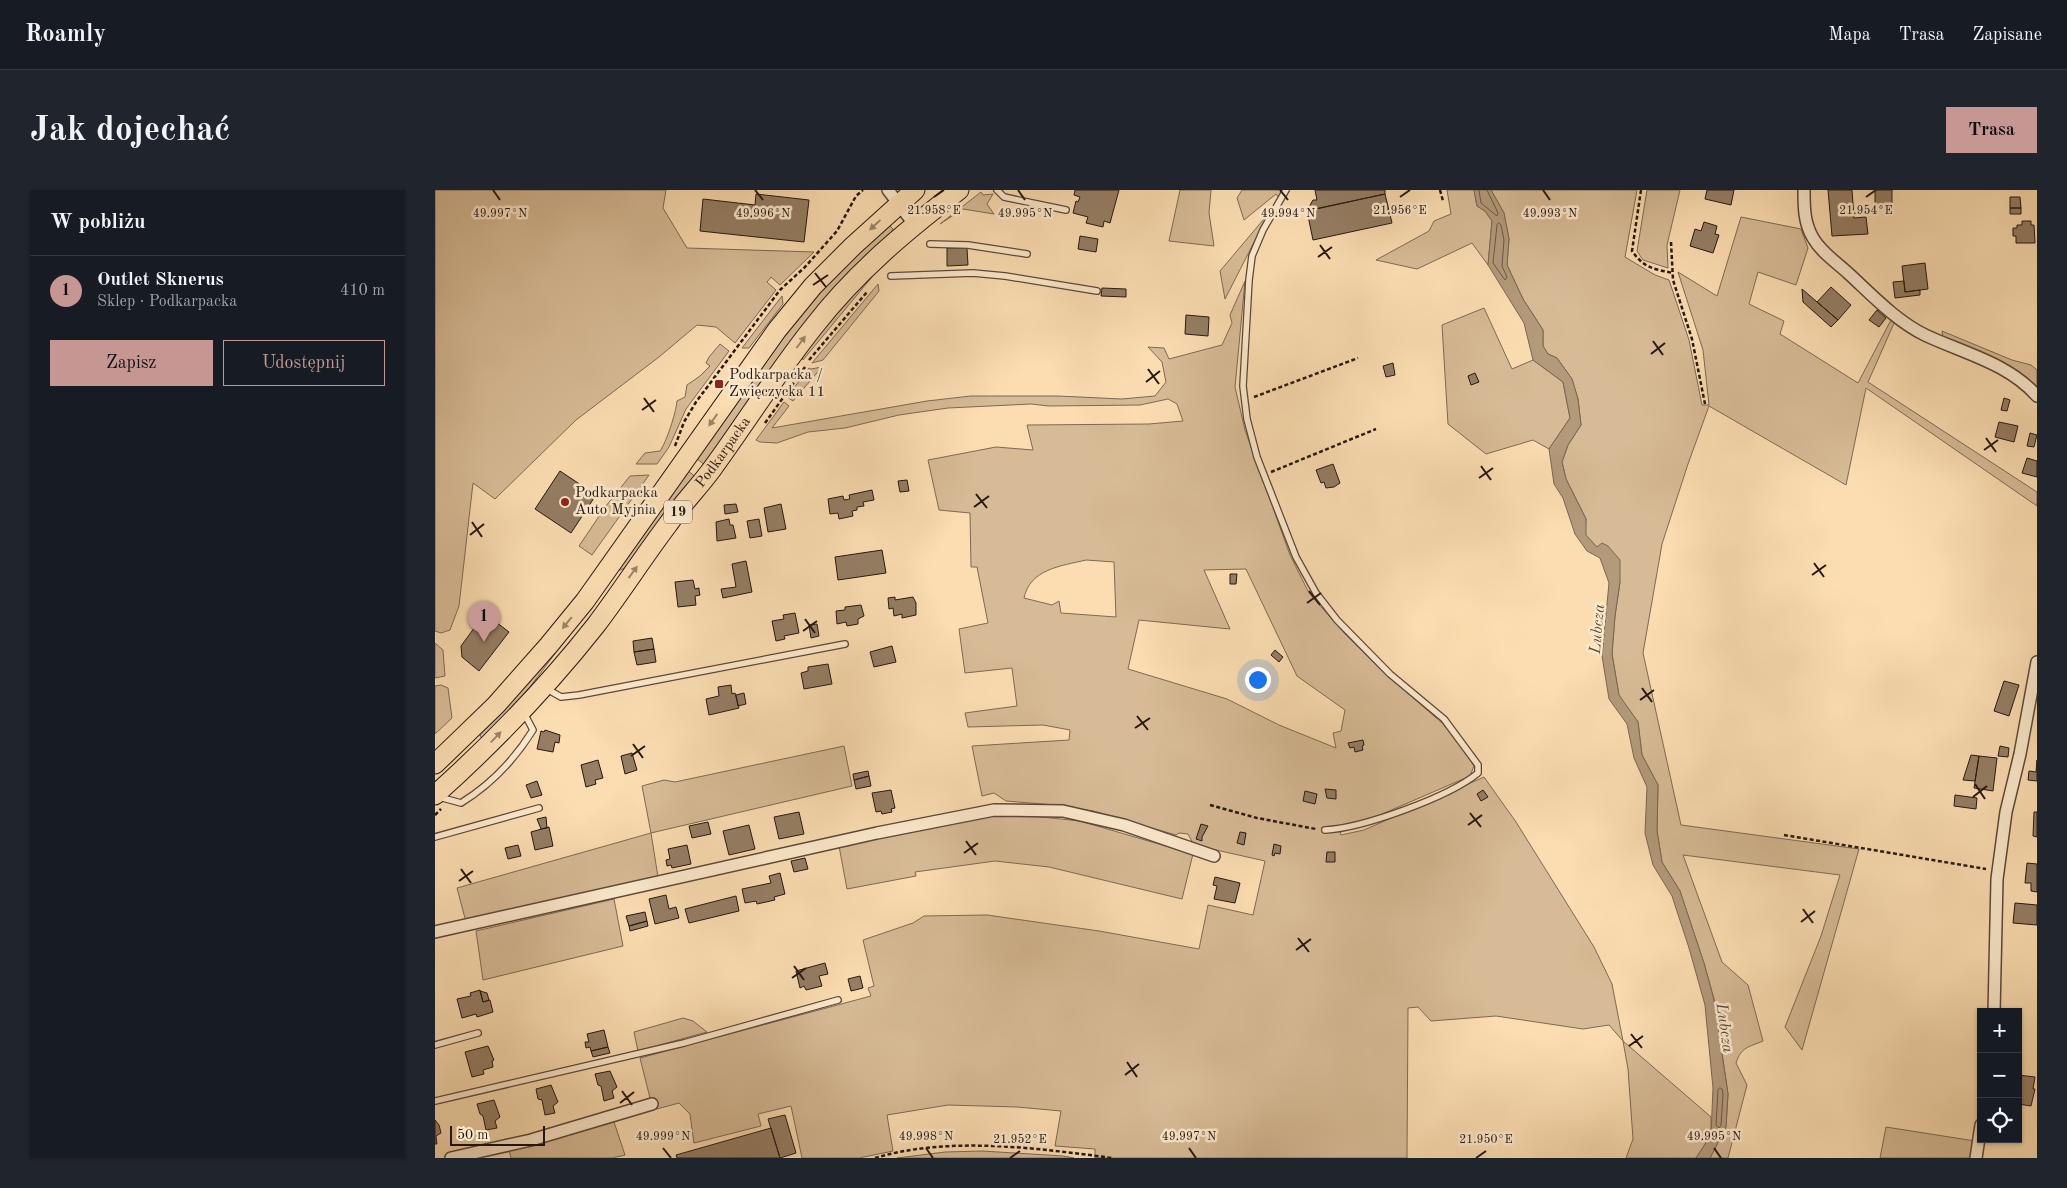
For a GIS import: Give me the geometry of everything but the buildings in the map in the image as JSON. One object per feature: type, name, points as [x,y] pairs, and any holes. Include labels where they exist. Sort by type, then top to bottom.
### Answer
[{"type":"highway","name":"Podkarpacka","points":[[435,764],[496,704],[549,646],[601,578],[777,330],[813,286],[893,197],[915,190]]},
{"type":"highway","name":"Podkarpacka","points":[[439,791],[494,739],[543,687],[596,624],[670,521],[733,441],[783,367],[816,323],[880,255],[914,224],[959,190]]},
{"type":"highway","points":[[596,624],[593,608],[614,581],[612,576],[601,578]]},
{"type":"highway","points":[[439,791],[454,764],[475,743],[474,737],[465,735]]},
{"type":"street","points":[[1804,190],[1805,218],[1813,238],[1859,284],[1897,316],[1921,333],[1987,360],[2019,378],[2037,396]]},
{"type":"street","points":[[893,197],[914,224]]},
{"type":"street","points":[[1994,1008],[1998,871],[2006,812],[2020,754],[2037,662]]},
{"type":"street","points":[[435,932],[877,833],[994,810],[1063,811],[1124,825],[1214,856]]},
{"type":"street","points":[[451,1158],[531,1140],[652,1104]]},
{"type":"street","points":[[1976,1158],[1978,1143]]},
{"type":"lane","points":[[997,190],[1004,197],[1066,210]]},
{"type":"lane","points":[[1286,190],[1263,230],[1252,256],[1243,386],[1247,419],[1263,475],[1296,557],[1316,593],[1337,620],[1390,674],[1444,719],[1478,765],[1479,773],[1470,780],[1449,790],[1375,820],[1339,830],[1325,830]]},
{"type":"lane","points":[[929,244],[968,245],[1027,254]]},
{"type":"lane","points":[[891,276],[973,273],[1005,276],[1097,292]]},
{"type":"lane","points":[[543,687],[561,697],[579,695],[845,644]]},
{"type":"lane","points":[[439,791],[448,801],[461,803],[479,792],[520,750],[533,730],[522,709]]},
{"type":"lane","points":[[435,838],[539,808]]},
{"type":"lane","points":[[435,1101],[683,1043],[838,1000]]},
{"type":"lane","points":[[435,1045],[478,1033]]},
{"type":"path","points":[[673,450],[684,422],[696,402],[780,290],[831,237],[856,196],[863,190]]},
{"type":"path","points":[[1440,190],[1443,201]]},
{"type":"path","points":[[1641,190],[1632,251],[1639,262],[1652,269],[1673,273]]},
{"type":"path","points":[[1671,242],[1673,280],[1692,339],[1705,404]]},
{"type":"path","points":[[1245,400],[1358,358]]},
{"type":"path","points":[[1263,475],[1376,429]]},
{"type":"path","points":[[1211,805],[1257,818],[1325,830]]},
{"type":"path","points":[[1784,834],[1998,871]]},
{"type":"path","points":[[875,1158],[926,1149],[985,1145],[1053,1150],[1112,1158]]},
{"type":"shaded area","points":[[435,190],[666,190],[663,208],[687,248],[814,252],[780,285],[771,277],[767,282],[776,290],[735,343],[716,327],[697,325],[659,357],[576,420],[495,499],[473,483],[459,606],[450,630],[441,633],[435,631]]},
{"type":"shaded area","points":[[1180,190],[1211,190],[1209,213],[1214,246],[1169,241]]},
{"type":"shaded area","points":[[1242,190],[1282,190],[1279,198],[1276,194],[1244,220],[1237,198]]},
{"type":"shaded area","points":[[1447,190],[1474,190],[1477,206],[1485,211],[1492,221],[1488,265],[1472,243],[1417,269],[1376,260],[1429,231],[1434,221],[1451,214]]},
{"type":"shaded area","points":[[1491,190],[1637,190],[1625,257],[1655,275],[1669,280],[1689,340],[1702,405],[1709,405],[1703,350],[1678,272],[1717,296],[1741,217],[1801,229],[1808,248],[1796,285],[1758,272],[1749,304],[1784,321],[1780,334],[1858,383],[1892,318],[1895,321],[1868,382],[2037,492],[2037,506],[1866,388],[1846,485],[1709,406],[1662,544],[1643,653],[1681,825],[1859,849],[1802,1050],[1785,1027],[1821,936],[1840,875],[1683,855],[1722,962],[1748,985],[1763,1041],[1743,1051],[1736,1063],[1747,1085],[1728,1158],[1710,1158],[1726,1127],[1728,1094],[1714,999],[1680,891],[1662,862],[1657,831],[1658,785],[1642,755],[1638,722],[1619,696],[1612,654],[1620,582],[1597,547],[1585,535],[1586,519],[1566,479],[1562,462],[1568,445],[1581,425],[1578,399],[1572,379],[1557,358],[1548,354],[1543,346],[1543,330],[1523,299],[1507,265],[1509,239],[1504,213]]},
{"type":"shaded area","points":[[1647,190],[1680,190],[1667,245],[1668,268],[1643,260],[1637,251]]},
{"type":"shaded area","points":[[981,192],[983,195],[993,194],[987,204],[994,214],[963,209],[940,224]]},
{"type":"shaded area","points":[[1269,213],[1225,299],[1220,271]]},
{"type":"shaded area","points":[[889,225],[893,229],[890,235],[706,466],[696,458],[801,314],[835,275]]},
{"type":"shaded area","points":[[867,277],[872,277],[803,360],[801,354]]},
{"type":"shaded area","points":[[1245,281],[1235,387],[1245,430],[1290,555],[1309,593],[1344,633],[1381,670],[1442,723],[1474,766],[1470,776],[1373,818],[1339,826],[1341,835],[1364,830],[1484,777],[1516,822],[1594,947],[1612,984],[1623,1041],[1609,1025],[1583,1029],[1496,1016],[1431,1021],[1418,1007],[1408,1008],[1407,1158],[1095,1158],[1095,1149],[1055,1146],[1061,1111],[1017,1107],[948,1105],[887,1115],[893,1151],[859,1158],[802,1158],[791,1106],[758,1114],[761,1126],[694,1143],[690,1114],[679,1103],[653,1110],[640,1058],[871,996],[868,988],[874,986],[863,940],[913,923],[924,916],[987,915],[1099,931],[1199,949],[1208,905],[1253,915],[1265,861],[1194,845],[1188,834],[1179,833],[1176,835],[1093,811],[1054,805],[1006,801],[994,793],[982,796],[972,746],[1069,740],[1070,730],[1043,725],[968,727],[965,713],[1017,706],[1012,668],[965,673],[959,629],[988,623],[977,567],[971,567],[970,513],[939,510],[928,460],[996,447],[1033,450],[1027,425],[1149,424],[1183,421],[1177,404],[1168,399],[1140,405],[1049,406],[1031,404],[948,408],[899,415],[845,428],[808,432],[777,443],[756,440],[784,402],[789,406],[772,428],[927,401],[971,396],[1058,396],[1122,399],[1155,396],[1166,382],[1162,362],[1148,347],[1164,348],[1169,359],[1222,345],[1232,323],[1230,315]],"holes":[[[1086,560],[1114,562],[1116,617],[1061,613],[1059,601],[1052,605],[1024,598],[1027,588],[1048,570]],[[1246,569],[1297,676],[1345,710],[1341,731],[1333,733],[1336,748],[1279,725],[1227,699],[1128,669],[1139,620],[1230,629],[1204,570]]]},
{"type":"shaded area","points":[[878,284],[879,291],[823,360],[812,363]]},
{"type":"shaded area","points":[[782,296],[783,304],[749,348],[742,348]]},
{"type":"shaded area","points":[[1484,308],[1512,369],[1533,360],[1563,382],[1570,418],[1549,449],[1533,440],[1486,454],[1448,424],[1442,325]]},
{"type":"shaded area","points":[[1942,331],[2012,360],[2031,365],[2037,370],[2037,391],[1943,339]]},
{"type":"shaded area","points":[[720,344],[729,351],[686,409],[669,447],[657,464],[636,464],[645,453],[660,451],[670,428],[677,401],[685,397],[687,385],[710,366],[706,363]]},
{"type":"shaded area","points":[[822,367],[793,401],[787,397],[809,368]]},
{"type":"shaded area","points":[[687,470],[697,478],[628,567],[617,571]]},
{"type":"shaded area","points":[[649,475],[592,555],[579,546],[606,506],[630,476]]},
{"type":"shaded area","points":[[578,623],[518,703],[482,740],[479,732]]},
{"type":"shaded area","points":[[435,643],[443,650],[445,676],[435,678]]},
{"type":"shaded area","points":[[441,685],[448,688],[452,718],[435,734],[435,686]]},
{"type":"shaded area","points":[[844,746],[852,786],[651,833],[642,786],[664,780],[675,782]]},
{"type":"shaded area","points":[[1003,813],[1080,821],[1193,854],[1182,899],[1049,867],[995,861],[915,872],[916,876],[847,889],[839,846]]},
{"type":"shaded area","points":[[651,833],[658,877],[466,922],[457,888]]},
{"type":"shaded area","points":[[614,899],[623,946],[483,980],[476,931]]},
{"type":"shaded area","points":[[683,1018],[693,1021],[707,1032],[638,1051],[634,1032]]},
{"type":"shaded area","points":[[1623,1041],[1711,1117],[1711,1135],[1696,1158],[1626,1158],[1633,1139],[1628,1069]]},
{"type":"shaded area","points":[[614,1122],[625,1155],[612,1158],[511,1158],[509,1150]]},
{"type":"shaded area","points":[[1886,1127],[1975,1141],[1972,1158],[1880,1158]]},
{"type":"shaded area","points":[[982,1151],[1074,1158],[897,1158],[945,1152]]},
{"type":"water","points":[[1474,190],[1491,190],[1504,213],[1509,239],[1507,265],[1523,299],[1543,330],[1543,346],[1548,354],[1557,358],[1572,379],[1578,399],[1581,425],[1568,445],[1562,462],[1566,479],[1586,519],[1586,535],[1597,547],[1602,543],[1608,546],[1620,560],[1620,582],[1612,654],[1619,695],[1638,722],[1642,755],[1658,785],[1657,831],[1662,862],[1680,891],[1714,1000],[1728,1094],[1726,1127],[1710,1158],[1696,1158],[1711,1135],[1713,1088],[1705,1005],[1672,896],[1653,865],[1645,833],[1647,787],[1634,758],[1627,724],[1609,699],[1602,656],[1609,583],[1600,558],[1587,551],[1575,534],[1563,498],[1554,484],[1549,449],[1570,418],[1563,382],[1533,360],[1524,323],[1488,265],[1492,221],[1485,211],[1477,206]]},
{"type":"place","name":"Podkarpacka / Zwięczycka 11","points":[[719,384]]},
{"type":"place","name":"Podkarpacka Auto Myjnia","points":[[565,502]]},
{"type":"place","name":"Outlet Sknerus","points":[[484,642]]},
{"type":"water label","name":"Lubcza","points":[[1598,629]]},
{"type":"water label","name":"Lubcza","points":[[1724,1028]]}]
